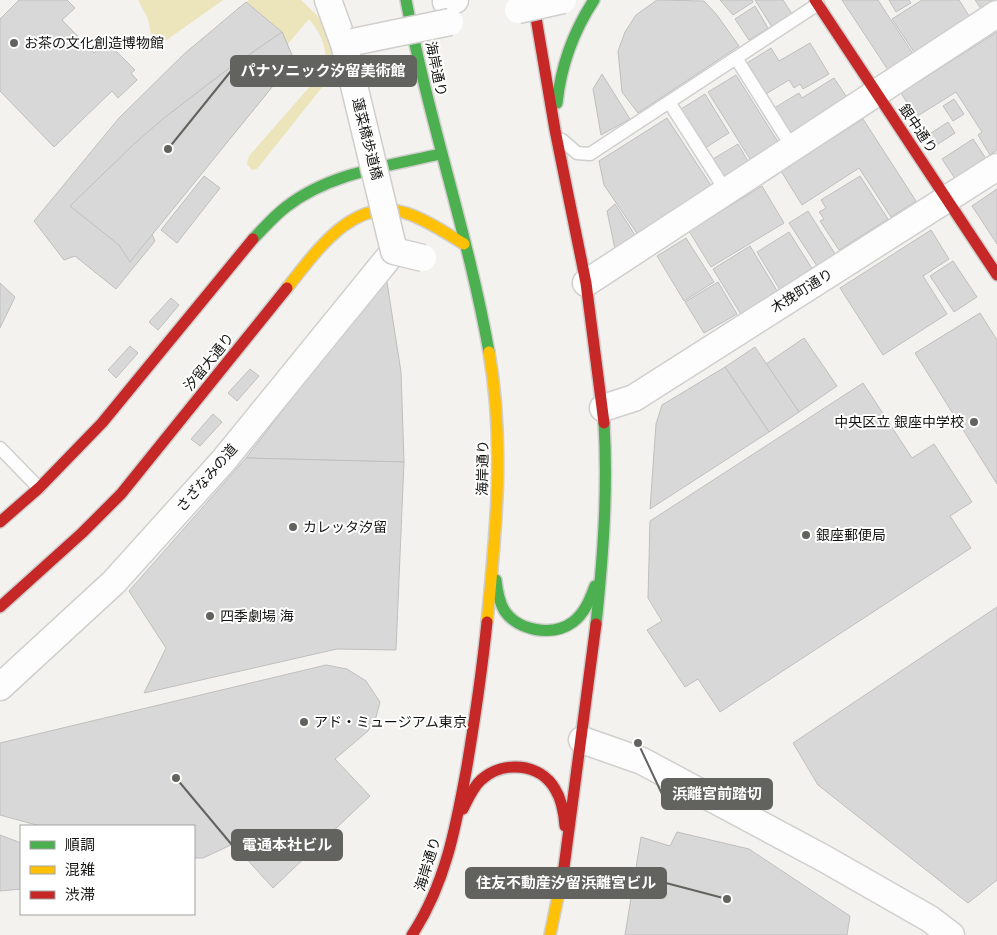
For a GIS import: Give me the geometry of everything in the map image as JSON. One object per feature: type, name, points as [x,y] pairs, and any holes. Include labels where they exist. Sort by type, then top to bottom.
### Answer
[{"type":"main road","name":"海岸通り","points":[[406,0],[440,154],[486,335],[498,428],[498,488],[493,558],[476,714],[442,876],[434,898],[412,935]]},
{"type":"main road","points":[[555,130],[558,88],[567,53],[579,21],[594,0]]},
{"type":"main road","name":"銀中通り","points":[[817,2],[875,93],[997,275]]},
{"type":"main road","points":[[526,5],[555,130],[586,283],[603,408],[607,470],[602,568],[582,740],[568,842],[550,935]]},
{"type":"main road","points":[[0,522],[39,488],[102,423],[248,244],[288,205],[330,184],[358,174],[440,154]]},
{"type":"main road","name":"汐留大通り","points":[[0,607],[82,533],[121,494],[321,246],[352,219],[370,212],[391,210],[411,213],[464,244]]},
{"type":"main road","points":[[493,558],[498,596],[505,612],[516,623],[542,630],[568,626],[582,612],[590,599],[602,568]]},
{"type":"main road","points":[[454,825],[482,779],[493,771],[510,765],[525,767],[543,774],[554,786],[560,799],[568,842]]},
{"type":"street","name":"蓮菜橋歩道橋","points":[[328,0],[349,66],[394,251]]},
{"type":"street","points":[[526,5],[562,0]]},
{"type":"street","points":[[353,42],[450,8]]},
{"type":"street","points":[[586,283],[997,14]]},
{"type":"street","name":"木挽町通り","points":[[603,408],[634,398],[997,168]]},
{"type":"street","points":[[394,251],[423,258]]},
{"type":"street","name":"さざなみの道","points":[[0,687],[114,582],[217,468],[394,251]]},
{"type":"street","points":[[582,740],[642,760],[825,859],[930,919],[950,935]]},
{"type":"lane","points":[[555,130],[565,145],[576,153],[590,154],[817,2]]},
{"type":"lane","points":[[736,58],[792,147]]},
{"type":"lane","points":[[669,102],[726,191]]},
{"type":"lane","points":[[0,448],[39,488]]},
{"type":"shaded area","points":[[138,0],[223,0],[154,49],[148,19]]},
{"type":"shaded area","points":[[249,0],[301,0],[331,29],[335,71],[257,169],[252,170],[247,164],[249,156],[320,75],[324,68],[325,53],[318,31],[309,19],[287,45],[282,32],[246,2]]},
{"type":"building","points":[[19,0],[67,0],[75,8],[62,20],[94,53],[106,41],[135,70],[131,73],[137,80],[118,98],[112,91],[54,147],[0,91],[0,19]]},
{"type":"building","points":[[657,0],[704,1],[717,15],[739,46],[638,113],[622,92],[618,51],[625,32],[636,15]]},
{"type":"building","points":[[720,0],[752,0],[753,2],[733,15]]},
{"type":"building","points":[[755,0],[783,0],[792,14],[772,27]]},
{"type":"building","points":[[842,0],[878,0],[915,57],[890,73]]},
{"type":"building","points":[[889,0],[909,0],[911,3],[896,12]]},
{"type":"building","points":[[922,0],[959,0],[971,19],[916,55],[892,19]]},
{"type":"building","points":[[975,0],[997,0],[997,1],[982,10]]},
{"type":"building","points":[[246,2],[282,32],[294,60],[152,234],[155,241],[116,289],[75,256],[64,260],[34,221],[119,118],[184,54]]},
{"type":"building","points":[[755,6],[768,28],[749,40],[735,19]]},
{"type":"building","points":[[282,32],[294,60],[130,262],[119,245],[70,206],[134,144],[164,118],[224,72]]},
{"type":"building","points":[[997,32],[997,150],[990,155],[978,135],[982,132],[956,92],[916,117],[901,93]]},
{"type":"building","points":[[810,43],[829,74],[803,89],[800,84],[794,88],[789,80],[766,94],[747,63],[771,48],[779,61]]},
{"type":"building","points":[[602,74],[630,119],[601,135],[593,89]]},
{"type":"building","points":[[736,75],[778,142],[750,159],[708,92]]},
{"type":"building","points":[[834,78],[848,99],[788,136],[771,110],[799,93],[802,98]]},
{"type":"building","points":[[705,94],[729,133],[705,148],[681,109]]},
{"type":"building","points":[[954,99],[964,114],[953,121],[943,106]]},
{"type":"building","points":[[667,118],[712,187],[638,235],[604,185],[599,161]]},
{"type":"building","points":[[863,119],[916,201],[891,217],[859,168],[802,205],[781,171]]},
{"type":"building","points":[[948,122],[955,133],[935,146],[928,135]]},
{"type":"building","points":[[973,139],[987,160],[956,180],[942,159]]},
{"type":"building","points":[[738,144],[749,163],[725,177],[713,159]]},
{"type":"building","points":[[204,176],[220,188],[177,243],[161,230]]},
{"type":"building","points":[[860,176],[888,219],[839,250],[820,221],[824,219],[819,212],[826,208],[821,200]]},
{"type":"building","points":[[762,186],[784,223],[711,267],[689,231]]},
{"type":"building","points":[[997,189],[997,244],[972,206]]},
{"type":"building","points":[[615,204],[635,235],[615,249],[607,211]]},
{"type":"building","points":[[808,211],[837,257],[819,269],[789,223]]},
{"type":"building","points":[[931,230],[949,259],[923,276],[947,314],[883,355],[840,288]]},
{"type":"building","points":[[789,232],[813,270],[780,290],[757,252]]},
{"type":"building","points":[[686,238],[714,282],[684,301],[657,256]]},
{"type":"building","points":[[750,246],[779,294],[742,316],[713,269]]},
{"type":"building","points":[[953,261],[977,297],[954,312],[930,276]]},
{"type":"building","points":[[386,276],[401,372],[404,462],[246,458]]},
{"type":"building","points":[[718,282],[737,314],[704,333],[685,302]]},
{"type":"building","points":[[0,283],[15,297],[0,328]]},
{"type":"building","points":[[171,298],[179,305],[158,330],[149,322]]},
{"type":"building","name":"中央区立 銀座中学校","points":[[980,313],[997,340],[997,484],[915,353]]},
{"type":"building","points":[[804,338],[837,386],[799,412],[766,364]]},
{"type":"building","points":[[130,346],[138,353],[116,378],[108,370]]},
{"type":"building","points":[[755,347],[799,412],[769,432],[725,367]]},
{"type":"building","points":[[725,367],[769,432],[650,509],[656,424],[662,405]]},
{"type":"building","points":[[250,369],[259,376],[237,401],[228,393]]},
{"type":"building","name":"銀座郵便局","points":[[863,383],[912,458],[934,444],[972,502],[950,516],[971,548],[720,712],[698,679],[685,687],[647,630],[662,621],[648,598],[650,521]]},
{"type":"building","points":[[213,414],[222,422],[200,446],[191,439]]},
{"type":"building","name":"カレッタ汐留","points":[[246,458],[404,462],[396,650],[337,649],[144,693],[166,648],[129,591]]},
{"type":"building","points":[[997,607],[997,880],[968,903],[818,785],[793,743]]},
{"type":"building","points":[[326,665],[347,669],[366,681],[380,702],[376,717],[368,731],[335,759],[370,796],[273,888],[233,844],[203,858],[195,858],[195,825],[36,825],[0,815],[0,743]]},
{"type":"building","points":[[677,832],[749,849],[850,916],[847,935],[625,935],[641,837],[670,846]]},
{"type":"building","points":[[0,835],[20,843],[20,889],[0,891]]},
{"type":"traffic: fast","points":[[406,0],[425,88],[470,264],[489,352]]},
{"type":"traffic: fast","points":[[557,103],[569,49],[580,24],[594,0]]},
{"type":"traffic: fast","points":[[253,239],[286,207],[303,195],[321,186],[360,172],[440,154]]},
{"type":"traffic: fast","points":[[596,624],[604,524],[604,423]]},
{"type":"traffic: fast","points":[[496,580],[504,610],[517,623],[536,630],[556,629],[565,627],[573,622],[587,606],[595,586]]},
{"type":"traffic: slow","points":[[287,288],[323,244],[353,220],[369,212],[387,210],[406,213],[429,223],[464,244]]},
{"type":"traffic: slow","points":[[487,622],[496,521],[498,454],[497,420],[489,352]]},
{"type":"traffic: slow","points":[[550,935],[564,867]]},
{"type":"traffic: jam","points":[[533,0],[555,130],[586,283],[604,423]]},
{"type":"traffic: jam","points":[[815,0],[997,275]]},
{"type":"traffic: jam","points":[[0,522],[39,488],[102,423],[253,239]]},
{"type":"traffic: jam","points":[[0,607],[82,533],[121,494],[287,288]]},
{"type":"traffic: jam","points":[[412,935],[433,895],[454,832],[473,730],[487,622]]},
{"type":"traffic: jam","points":[[564,867],[596,624]]},
{"type":"traffic: jam","points":[[463,809],[473,790],[481,780],[500,769],[521,767],[531,769],[540,774],[555,789],[562,807],[565,826]]},
{"type":"place","name":"お茶の文化創造博物館","points":[[14,43]]},
{"type":"place","name":"パナソニック汐留美術館","points":[[168,149]]},
{"type":"place","name":"中央区立 銀座中学校","points":[[974,422]]},
{"type":"place","name":"カレッタ汐留","points":[[293,527]]},
{"type":"place","name":"銀座郵便局","points":[[806,535]]},
{"type":"place","name":"四季劇場 海","points":[[210,616]]},
{"type":"place","name":"アド・ミュージアム東京","points":[[304,722]]},
{"type":"place","name":"浜離宮前踏切","points":[[638,743]]},
{"type":"place","name":"電通本社ビル","points":[[176,778]]},
{"type":"place","name":"住友不動産汐留浜離宮ビル","points":[[727,899]]}]
